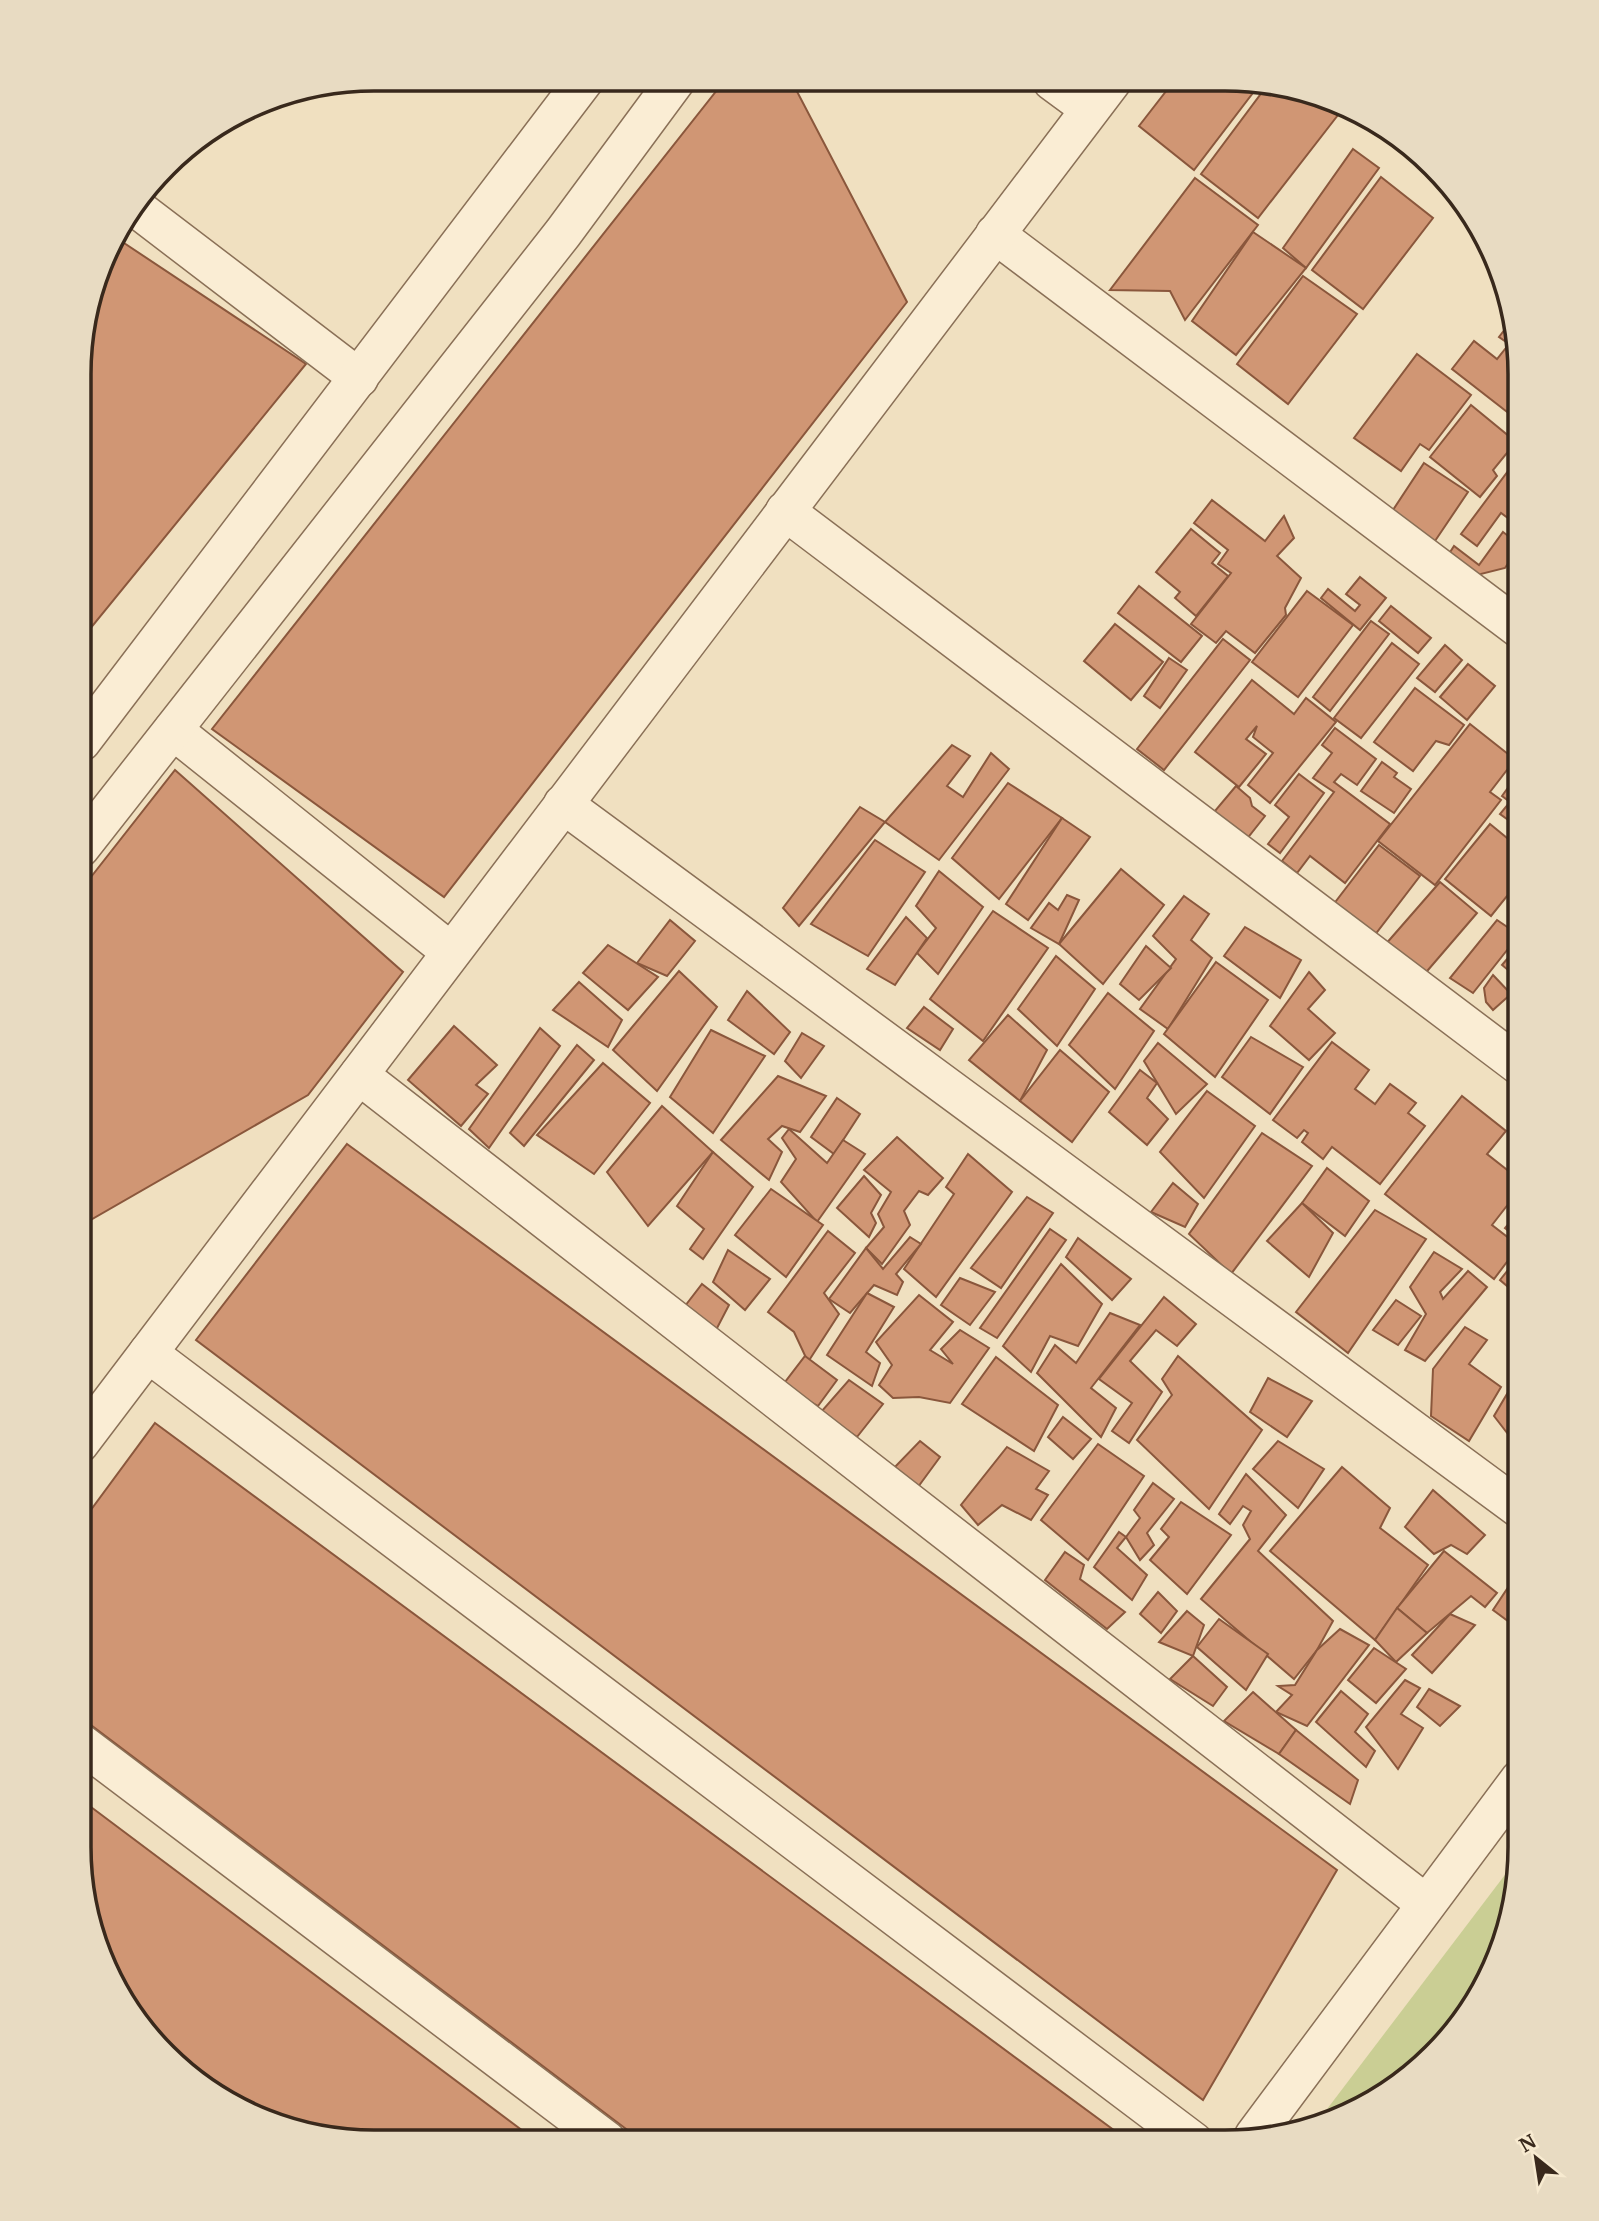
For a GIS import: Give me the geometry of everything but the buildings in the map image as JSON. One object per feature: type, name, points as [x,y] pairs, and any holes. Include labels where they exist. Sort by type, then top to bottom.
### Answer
[{"type":"street","points":[[91,729],[576,91]]},
{"type":"street","points":[[91,834],[563,233],[668,91]]},
{"type":"street","points":[[91,1428],[1101,95]]},
{"type":"street","points":[[142,213],[359,378]]},
{"type":"street","points":[[995,234],[1508,620]]},
{"type":"street","points":[[785,511],[1508,1057]]},
{"type":"street","points":[[173,730],[451,953]]},
{"type":"street","points":[[564,804],[1508,1500]]},
{"type":"street","points":[[359,1075],[1426,1904]]},
{"type":"street","points":[[148,1353],[1178,2130]]},
{"type":"street","points":[[91,1751],[592,2130]]},
{"type":"street","points":[[1260,2128],[1508,1795]]},
{"type":"green space","points":[[1507,1873],[1503,1902],[1493,1938],[1479,1972],[1449,2019],[1425,2047],[1397,2071],[1350,2101],[1326,2111]]}]
